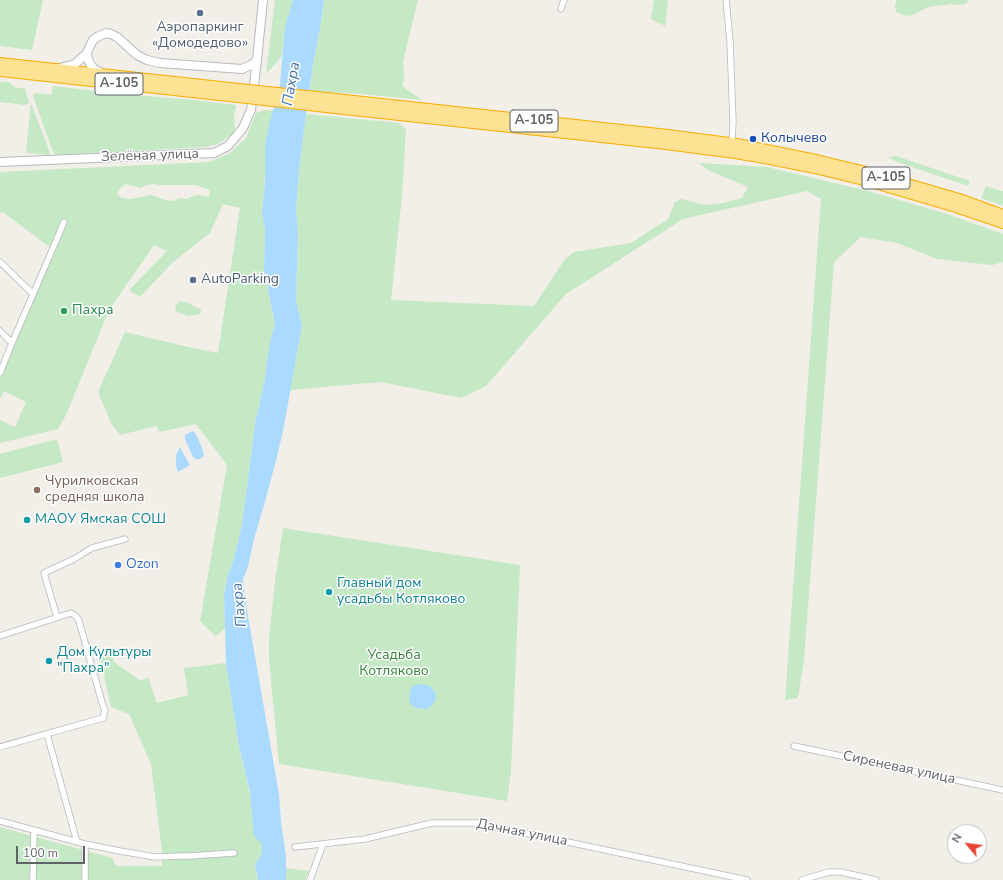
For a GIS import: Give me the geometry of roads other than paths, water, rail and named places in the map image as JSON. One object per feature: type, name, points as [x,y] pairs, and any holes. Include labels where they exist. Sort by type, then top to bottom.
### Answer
[{"type":"highway","name":"А-105","points":[[0,63],[743,154],[816,168],[868,181],[956,207],[1003,223]]},
{"type":"highway","name":"А-105","points":[[0,72],[238,93]]},
{"type":"highway","name":"А-105","points":[[336,104],[660,135],[732,144],[816,160],[870,173],[952,197],[1003,215]]},
{"type":"street","name":"Зелёная улица","points":[[0,162],[214,153],[228,146],[243,128],[251,110],[258,60],[263,0]]},
{"type":"street","points":[[561,9],[564,0]]},
{"type":"street","points":[[726,0],[730,41],[733,121],[732,144]]},
{"type":"street","points":[[52,69],[68,67],[75,64],[87,54],[93,40],[106,33],[117,37],[137,55],[147,60],[160,63],[242,69],[258,60]]},
{"type":"street","points":[[87,54],[90,64],[94,69],[106,75]]},
{"type":"street","points":[[242,69],[255,83]]},
{"type":"street","points":[[0,373],[64,222]]},
{"type":"street","points":[[0,262],[33,294]]},
{"type":"street","points":[[0,331],[12,343]]},
{"type":"street","points":[[57,617],[44,573],[74,559],[92,548],[125,539]]},
{"type":"street","points":[[0,636],[71,613],[76,616],[79,621],[105,710],[103,718],[0,747]]},
{"type":"street","points":[[47,734],[77,842]]},
{"type":"street","name":"Сиреневая улица","points":[[794,746],[1003,790]]},
{"type":"street","points":[[0,821],[85,844],[155,857],[234,853]]},
{"type":"street","name":"Дачная улица","points":[[295,847],[365,839],[432,823],[478,823],[747,880]]},
{"type":"street","points":[[33,880],[34,830]]},
{"type":"street","points":[[85,844],[85,880]]},
{"type":"street","points":[[310,880],[324,844]]},
{"type":"street","points":[[802,880],[828,872],[841,872],[876,880]]},
{"type":"water","points":[[293,0],[324,0],[306,114],[296,210],[298,234],[296,301],[302,325],[277,457],[254,539],[248,567],[243,579],[245,599],[279,794],[286,857],[286,880],[258,880],[255,865],[262,853],[262,844],[254,836],[250,792],[239,747],[226,663],[224,595],[242,525],[255,424],[265,379],[269,347],[275,324],[264,269],[265,230],[262,213],[265,181],[265,148],[269,124],[280,86],[285,27]]},
{"type":"water","points":[[193,431],[197,436],[204,456],[200,459],[193,457],[185,439],[185,435]]},
{"type":"water","points":[[180,447],[190,465],[178,472],[176,466],[176,455]]},
{"type":"water","points":[[420,684],[430,686],[435,692],[436,699],[427,709],[412,706],[409,701],[410,691],[413,686]]},
{"type":"place","name":"Аэропаркинг «Домодедово»","points":[[200,13]]},
{"type":"place","name":"Колычево","points":[[753,139]]},
{"type":"place","name":"AutoParking","points":[[193,280]]},
{"type":"place","name":"Пахра","points":[[64,311]]},
{"type":"place","name":"Чурилковская средняя школа","points":[[37,490]]},
{"type":"place","name":"МАОУ Ямская СОШ","points":[[27,520]]},
{"type":"place","name":"Ozon","points":[[118,565]]},
{"type":"place","name":"Главный дом усадьбы Котляково","points":[[329,592]]},
{"type":"place","name":"Дом Культуры \"Пахра\"","points":[[49,661]]},
{"type":"park label","name":"Усадьба Котляково","points":[[394,664]]}]
